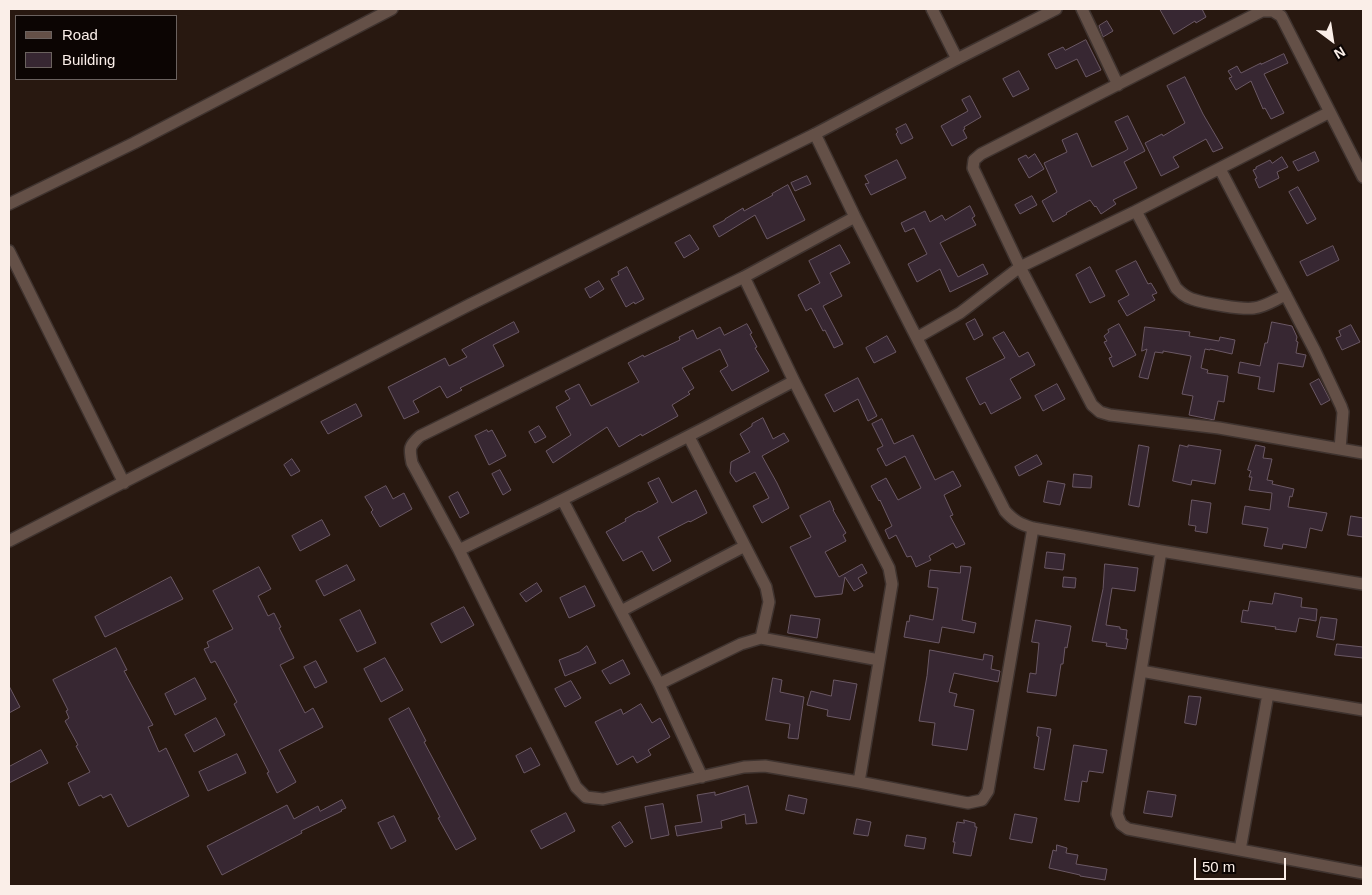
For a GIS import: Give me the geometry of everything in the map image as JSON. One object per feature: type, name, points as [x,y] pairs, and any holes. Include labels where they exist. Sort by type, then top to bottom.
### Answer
[{"type":"street","points":[[9,204],[134,143],[392,9]]},
{"type":"street","points":[[932,9],[957,58]]},
{"type":"street","points":[[9,541],[470,305],[816,134],[957,58],[1056,9]]},
{"type":"street","points":[[1082,9],[1118,85]]},
{"type":"street","points":[[1363,177],[1281,16],[1273,11],[1262,11],[981,154],[974,160],[973,168],[1020,267],[1092,405],[1100,412],[1110,415],[1219,428],[1363,453]]},
{"type":"street","points":[[918,337],[960,313],[1020,267],[1220,169],[1330,112]]},
{"type":"street","points":[[816,134],[1005,511],[1013,520],[1033,528],[1363,584]]},
{"type":"street","points":[[1220,169],[1315,350],[1342,406],[1340,449]]},
{"type":"street","points":[[1136,211],[1176,288],[1183,295],[1191,299],[1218,305],[1252,309],[1286,295]]},
{"type":"street","points":[[856,217],[744,277],[420,436],[412,443],[410,450],[412,463],[459,550],[576,787],[586,797],[603,799],[744,767],[765,766],[968,803],[982,800],[988,790],[1033,528]]},
{"type":"street","points":[[9,251],[124,483]]},
{"type":"street","points":[[744,277],[794,381],[889,568],[892,584],[859,782]]},
{"type":"street","points":[[459,550],[563,501],[794,381]]},
{"type":"street","points":[[689,437],[766,587],[769,602],[761,638]]},
{"type":"street","points":[[563,501],[659,684],[702,777]]},
{"type":"street","points":[[621,611],[745,546]]},
{"type":"street","points":[[1161,551],[1118,814],[1121,824],[1128,829],[1363,872]]},
{"type":"street","points":[[659,684],[741,644],[761,638],[879,660]]},
{"type":"street","points":[[1141,671],[1363,710]]},
{"type":"street","points":[[1240,850],[1268,694]]},
{"type":"building","points":[[1160,9],[1202,9],[1206,17],[1196,23],[1195,21],[1174,34]]},
{"type":"building","points":[[1107,21],[1113,31],[1103,37],[1099,26]]},
{"type":"building","points":[[1086,40],[1101,70],[1086,77],[1077,59],[1056,69],[1048,54],[1063,47],[1065,50]]},
{"type":"building","points":[[1284,54],[1288,63],[1264,74],[1284,113],[1271,119],[1265,108],[1263,109],[1251,81],[1236,90],[1229,78],[1232,77],[1228,71],[1237,66],[1241,73]]},
{"type":"building","points":[[1019,71],[1029,89],[1013,97],[1003,79]]},
{"type":"building","points":[[1185,77],[1203,114],[1223,148],[1213,152],[1206,139],[1173,157],[1179,167],[1161,176],[1145,143],[1162,134],[1163,136],[1185,123],[1167,86]]},
{"type":"building","points":[[970,96],[981,117],[964,127],[965,129],[963,130],[967,138],[952,146],[941,126],[968,111],[962,100]]},
{"type":"building","points":[[1128,116],[1145,151],[1124,162],[1137,188],[1113,200],[1116,204],[1101,214],[1090,200],[1053,222],[1042,201],[1057,192],[1044,163],[1067,152],[1062,140],[1077,133],[1092,167],[1125,151],[1128,149],[1115,122]]},
{"type":"building","points":[[906,124],[913,138],[901,144],[896,134],[898,132],[896,129]]},
{"type":"building","points":[[1315,152],[1319,161],[1298,171],[1293,162]]},
{"type":"building","points":[[1035,154],[1044,169],[1029,178],[1018,159],[1026,155],[1028,158]]},
{"type":"building","points":[[1282,157],[1288,167],[1277,172],[1279,178],[1259,188],[1253,170],[1270,160],[1272,163]]},
{"type":"building","points":[[897,160],[906,178],[871,195],[865,184],[869,183],[865,176]]},
{"type":"building","points":[[807,176],[811,184],[795,191],[791,183]]},
{"type":"building","points":[[788,185],[805,220],[767,239],[755,215],[719,237],[713,226],[743,208],[744,211]]},
{"type":"building","points":[[1298,187],[1316,219],[1307,224],[1289,192]]},
{"type":"building","points":[[1032,196],[1037,205],[1020,214],[1015,205]]},
{"type":"building","points":[[970,206],[975,216],[972,218],[976,225],[940,243],[958,277],[983,264],[988,274],[950,292],[940,269],[917,282],[908,264],[927,254],[914,228],[905,232],[901,223],[925,211],[930,222],[942,215],[945,220]]},
{"type":"building","points":[[690,235],[699,249],[684,258],[675,243]]},
{"type":"building","points":[[840,245],[850,263],[830,273],[842,296],[823,306],[843,344],[834,348],[811,308],[806,311],[798,295],[820,283],[809,261]]},
{"type":"building","points":[[1333,246],[1339,260],[1307,276],[1300,262]]},
{"type":"building","points":[[1136,261],[1148,284],[1151,283],[1157,293],[1152,295],[1155,300],[1127,316],[1118,301],[1129,295],[1116,271]]},
{"type":"building","points":[[627,267],[644,299],[626,307],[611,279],[619,275],[618,272]]},
{"type":"building","points":[[1090,267],[1105,296],[1090,303],[1076,275]]},
{"type":"building","points":[[599,281],[604,289],[590,298],[585,289]]},
{"type":"building","points":[[975,319],[983,335],[974,340],[966,324]]},
{"type":"building","points":[[514,322],[519,332],[493,345],[504,366],[460,388],[462,390],[447,398],[440,386],[413,401],[419,412],[404,419],[388,387],[445,358],[449,366],[467,357],[462,350]]},
{"type":"building","points":[[1272,322],[1292,326],[1297,337],[1296,341],[1298,342],[1296,353],[1306,355],[1303,367],[1278,363],[1274,392],[1258,389],[1260,377],[1238,373],[1240,362],[1260,366]]},
{"type":"building","points":[[747,324],[757,347],[755,348],[769,371],[732,391],[720,371],[728,366],[720,349],[682,368],[694,388],[688,392],[690,394],[672,405],[678,416],[619,447],[607,427],[553,463],[546,451],[571,435],[556,407],[570,399],[565,391],[579,384],[591,406],[639,382],[628,363],[643,355],[644,357],[680,340],[679,337],[693,330],[697,339],[720,327],[724,335]]},
{"type":"building","points":[[1119,324],[1136,355],[1113,367],[1109,358],[1112,357],[1104,342],[1107,341],[1104,336],[1109,332],[1108,330]]},
{"type":"building","points":[[1351,325],[1360,342],[1342,350],[1336,338],[1341,336],[1339,331]]},
{"type":"building","points":[[1145,327],[1190,332],[1189,336],[1219,341],[1220,337],[1235,340],[1232,354],[1205,349],[1201,368],[1208,370],[1207,373],[1228,376],[1224,402],[1218,401],[1214,420],[1189,415],[1193,396],[1182,394],[1191,356],[1163,351],[1163,353],[1155,352],[1148,379],[1139,377],[1147,349],[1142,351]]},
{"type":"building","points":[[1004,332],[1019,357],[1028,352],[1035,365],[1010,379],[1021,398],[991,414],[985,402],[980,405],[966,378],[1005,358],[993,338]]},
{"type":"building","points":[[887,336],[896,352],[874,363],[866,348]]},
{"type":"building","points":[[858,378],[877,416],[868,421],[858,399],[834,412],[825,395]]},
{"type":"building","points":[[1319,379],[1330,400],[1321,405],[1310,384]]},
{"type":"building","points":[[1057,384],[1065,399],[1043,411],[1035,396]]},
{"type":"building","points":[[356,404],[362,416],[328,434],[321,422]]},
{"type":"building","points":[[763,418],[773,439],[784,433],[789,441],[762,456],[789,508],[762,523],[753,506],[769,498],[755,472],[736,482],[730,473],[731,462],[750,452],[740,434]]},
{"type":"building","points":[[882,419],[894,444],[913,435],[935,480],[953,471],[961,486],[944,495],[953,515],[950,516],[965,544],[956,548],[953,543],[929,556],[931,560],[916,567],[911,556],[907,557],[896,535],[889,539],[885,530],[892,526],[871,486],[886,478],[898,500],[921,488],[905,456],[886,466],[877,449],[883,446],[872,424]]},
{"type":"building","points":[[539,426],[546,437],[535,443],[529,432]]},
{"type":"building","points":[[487,430],[488,432],[492,430],[506,456],[489,465],[475,436]]},
{"type":"building","points":[[1139,445],[1149,447],[1139,507],[1129,505]]},
{"type":"building","points":[[1180,445],[1221,450],[1215,484],[1192,480],[1191,485],[1173,481]]},
{"type":"building","points":[[1256,445],[1265,447],[1263,458],[1272,459],[1267,480],[1273,481],[1272,484],[1294,489],[1292,497],[1290,496],[1288,507],[1327,513],[1322,531],[1310,528],[1306,548],[1283,544],[1282,549],[1264,546],[1268,528],[1242,524],[1245,506],[1270,510],[1272,493],[1249,490],[1252,477],[1249,477],[1251,471],[1248,470]]},
{"type":"building","points":[[1037,455],[1042,464],[1019,476],[1015,467]]},
{"type":"building","points":[[292,459],[300,471],[291,476],[284,465]]},
{"type":"building","points":[[500,470],[511,490],[503,495],[492,474]]},
{"type":"building","points":[[1074,474],[1092,476],[1091,488],[1073,487]]},
{"type":"building","points":[[659,478],[672,503],[696,490],[707,513],[658,537],[671,561],[653,571],[642,551],[623,561],[606,532],[626,521],[625,519],[658,502],[648,483]]},
{"type":"building","points":[[1048,481],[1065,484],[1060,505],[1044,502]]},
{"type":"building","points":[[386,486],[393,499],[404,493],[412,509],[380,527],[365,497]]},
{"type":"building","points":[[458,492],[469,513],[460,518],[449,497]]},
{"type":"building","points":[[1192,500],[1211,503],[1207,533],[1195,531],[1196,526],[1189,525]]},
{"type":"building","points":[[830,501],[846,533],[843,535],[846,541],[825,552],[839,577],[862,564],[867,573],[858,578],[863,586],[854,591],[845,577],[842,594],[815,597],[790,547],[811,537],[800,516]]},
{"type":"building","points":[[1351,516],[1363,518],[1363,537],[1348,535]]},
{"type":"building","points":[[322,520],[330,535],[300,551],[292,536]]},
{"type":"building","points":[[1047,552],[1065,554],[1063,570],[1045,568]]},
{"type":"building","points":[[1105,564],[1138,568],[1135,591],[1112,588],[1106,625],[1127,630],[1126,649],[1106,646],[1107,643],[1092,641],[1103,589]]},
{"type":"building","points":[[347,565],[355,580],[324,596],[316,581]]},
{"type":"building","points":[[961,566],[971,567],[962,620],[976,623],[974,633],[942,627],[939,643],[904,637],[910,615],[933,620],[938,588],[928,587],[930,570],[960,573]]},
{"type":"building","points":[[259,567],[271,589],[258,596],[268,616],[274,613],[281,627],[279,628],[294,658],[280,665],[305,713],[313,708],[323,727],[279,750],[296,782],[277,793],[267,773],[269,772],[234,704],[237,702],[215,661],[211,663],[204,649],[209,647],[207,642],[233,629],[213,591]]},
{"type":"building","points":[[171,577],[183,599],[105,637],[95,617]]},
{"type":"building","points":[[1064,577],[1076,578],[1075,588],[1063,587]]},
{"type":"building","points":[[537,583],[542,591],[526,602],[520,594]]},
{"type":"building","points":[[585,586],[595,606],[569,618],[560,598]]},
{"type":"building","points":[[1275,593],[1302,598],[1301,607],[1317,609],[1316,621],[1299,618],[1296,632],[1241,622],[1243,610],[1248,611],[1250,601],[1272,604]]},
{"type":"building","points":[[464,607],[474,625],[441,643],[431,624]]},
{"type":"building","points":[[360,610],[376,643],[357,652],[340,620]]},
{"type":"building","points":[[791,615],[820,619],[817,638],[788,633]]},
{"type":"building","points":[[1321,617],[1337,619],[1334,640],[1317,637]]},
{"type":"building","points":[[1036,620],[1071,626],[1067,648],[1065,647],[1063,664],[1061,664],[1056,696],[1027,692],[1030,673],[1036,674],[1039,643],[1032,642]]},
{"type":"building","points":[[1337,644],[1363,647],[1363,658],[1335,655]]},
{"type":"building","points":[[587,646],[596,663],[565,676],[559,660],[579,652]]},
{"type":"building","points":[[116,648],[127,670],[124,671],[153,725],[148,727],[159,752],[166,748],[189,796],[128,827],[111,794],[103,798],[101,795],[79,806],[68,783],[90,772],[65,721],[69,718],[66,711],[68,710],[53,680]]},
{"type":"building","points":[[930,650],[983,660],[984,654],[993,656],[991,669],[1000,671],[998,682],[954,673],[949,692],[957,694],[954,706],[974,710],[967,750],[932,745],[935,723],[919,721]]},
{"type":"building","points":[[385,658],[403,690],[381,702],[364,669]]},
{"type":"building","points":[[623,660],[630,674],[610,684],[602,671]]},
{"type":"building","points":[[316,661],[327,682],[315,688],[304,667]]},
{"type":"building","points":[[195,678],[206,699],[175,715],[165,694]]},
{"type":"building","points":[[773,678],[782,680],[780,692],[804,697],[798,739],[788,738],[790,724],[766,720]]},
{"type":"building","points":[[834,680],[857,684],[850,720],[827,716],[828,710],[807,705],[811,691],[831,696]]},
{"type":"building","points":[[571,681],[581,698],[565,707],[555,689]]},
{"type":"building","points":[[9,686],[20,707],[9,713]]},
{"type":"building","points":[[1189,696],[1201,697],[1196,725],[1185,723]]},
{"type":"building","points":[[641,704],[652,723],[660,718],[670,737],[648,750],[651,755],[637,763],[633,756],[617,765],[595,722],[621,709],[623,714]]},
{"type":"building","points":[[409,708],[426,741],[424,742],[476,839],[456,850],[389,719]]},
{"type":"building","points":[[216,718],[225,735],[194,752],[185,735]]},
{"type":"building","points":[[1038,727],[1051,729],[1044,770],[1034,768],[1039,737],[1037,736]]},
{"type":"building","points":[[1074,745],[1107,750],[1103,773],[1089,771],[1087,782],[1082,781],[1079,802],[1065,800]]},
{"type":"building","points":[[531,748],[540,765],[524,773],[516,756]]},
{"type":"building","points":[[41,750],[48,763],[9,783],[9,767]]},
{"type":"building","points":[[237,754],[246,773],[208,791],[199,772]]},
{"type":"building","points":[[748,786],[757,823],[746,824],[745,814],[721,821],[722,828],[677,836],[675,826],[702,822],[697,795],[715,792],[715,795]]},
{"type":"building","points":[[1148,791],[1176,795],[1172,817],[1144,813]]},
{"type":"building","points":[[789,795],[807,799],[804,814],[786,810]]},
{"type":"building","points":[[342,800],[346,808],[342,811],[301,831],[302,833],[222,875],[207,846],[287,805],[294,819],[318,806],[320,811]]},
{"type":"building","points":[[663,804],[669,835],[651,839],[645,807]]},
{"type":"building","points":[[566,813],[575,831],[541,849],[531,831]]},
{"type":"building","points":[[1015,814],[1037,818],[1032,843],[1010,839]]},
{"type":"building","points":[[394,816],[406,841],[391,849],[378,823]]},
{"type":"building","points":[[857,819],[871,822],[868,836],[854,834]]},
{"type":"building","points":[[964,820],[975,823],[975,827],[977,827],[971,856],[953,853],[957,822],[964,823]]},
{"type":"building","points":[[620,822],[633,842],[625,847],[612,827]]},
{"type":"building","points":[[907,835],[926,838],[924,849],[905,846]]},
{"type":"building","points":[[1057,845],[1067,848],[1066,853],[1078,855],[1076,864],[1107,869],[1105,880],[1049,868],[1053,850],[1056,851]]}]
